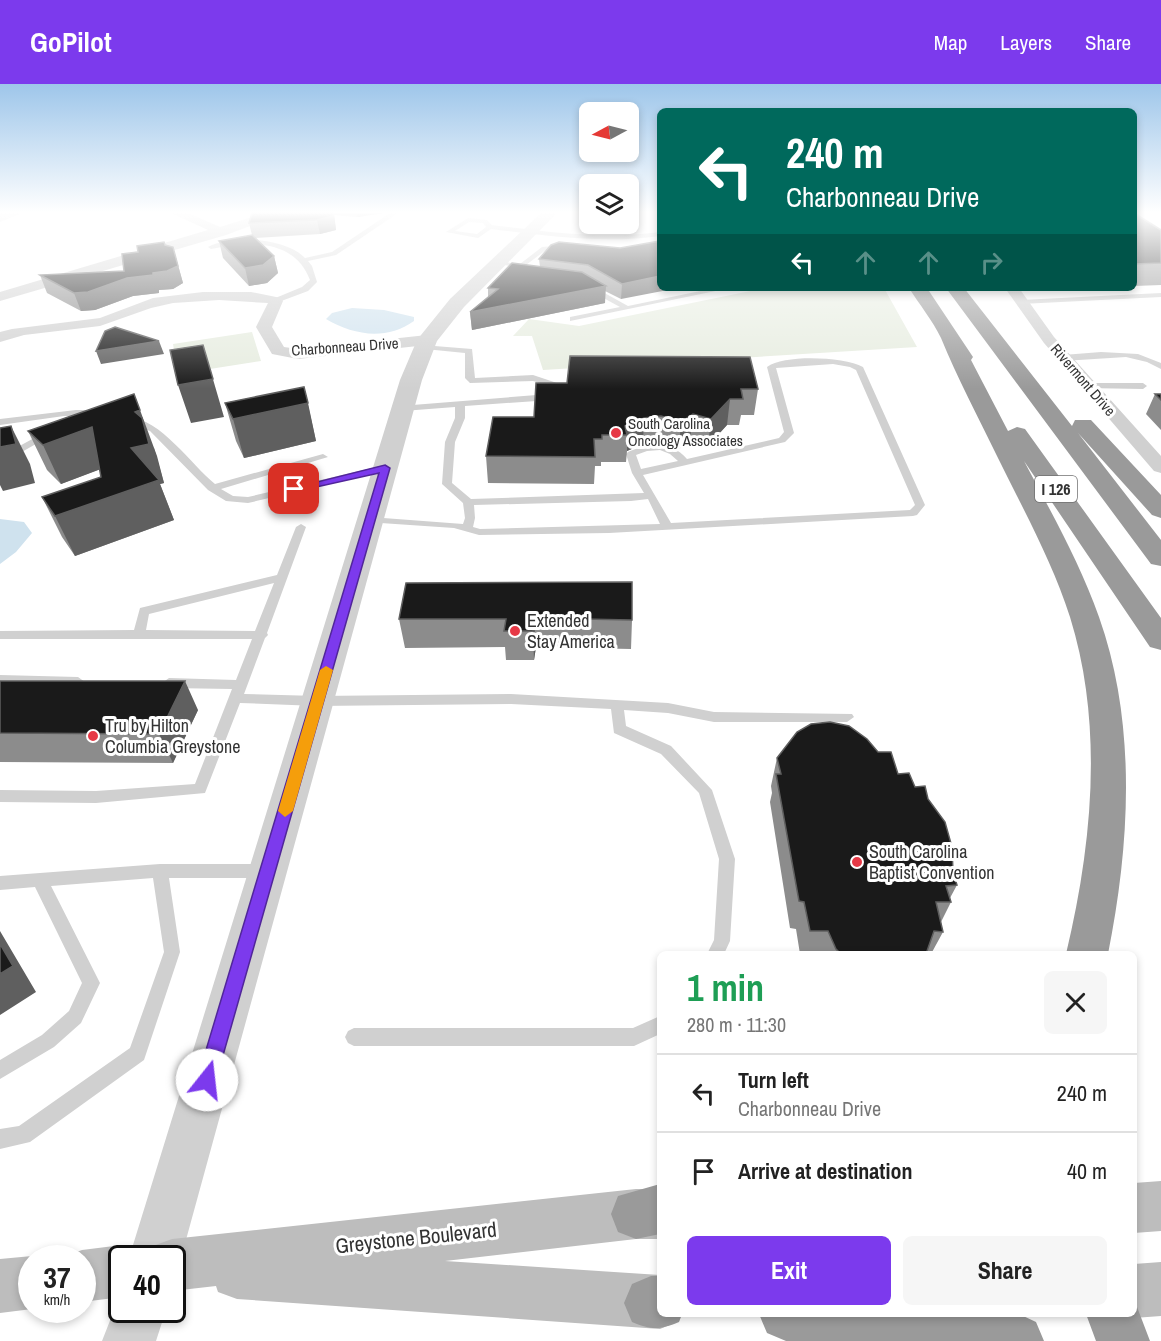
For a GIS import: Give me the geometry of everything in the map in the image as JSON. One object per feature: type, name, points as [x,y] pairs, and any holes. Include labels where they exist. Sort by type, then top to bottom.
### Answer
[{"type":"highway","name":"I 126","points":[[920,291],[950,339],[1161,640]]},
{"type":"highway","name":"I 126","points":[[957,291],[1161,558]]},
{"type":"highway","points":[[978,321],[1078,419],[1161,510]]},
{"type":"highway","points":[[950,339],[1060,557],[1091,636],[1102,690],[1107,784],[1099,903],[1088,951]]},
{"type":"highway","points":[[825,1317],[926,1318],[1000,1332],[1017,1341]]},
{"type":"highway","points":[[1114,1317],[1123,1341]]},
{"type":"main road","points":[[1137,1208],[1161,1206]]},
{"type":"main road","name":"Greystone Boulevard","points":[[186,1265],[652,1212]]},
{"type":"main road","name":"Greystone Boulevard","points":[[186,1268],[657,1303]]},
{"type":"main road","points":[[0,1286],[18,1284]]},
{"type":"main road","points":[[1137,1291],[1161,1289]]},
{"type":"street","points":[[0,297],[87,272]]},
{"type":"street","points":[[159,1245],[403,408],[426,344],[457,303],[507,272]]},
{"type":"street","name":"Rivermont Drive","points":[[1014,291],[1063,358],[1161,467]]},
{"type":"street","points":[[0,337],[17,331],[102,321],[160,301],[237,296],[265,297],[276,301]]},
{"type":"street","name":"Charbonneau Drive","points":[[276,301],[264,327],[278,351],[298,354],[426,344]]},
{"type":"street","points":[[129,1341],[135,1323]]},
{"type":"lane","points":[[276,301],[311,285],[313,275],[311,272]]},
{"type":"lane","points":[[585,285],[627,309]]},
{"type":"lane","points":[[573,319],[712,291]]},
{"type":"lane","points":[[1021,303],[1161,295]]},
{"type":"lane","points":[[403,408],[551,397],[560,392],[559,385],[533,378],[473,381],[470,378],[469,351],[426,344]]},
{"type":"lane","points":[[1063,358],[1127,354],[1146,358],[1161,366]]},
{"type":"lane","points":[[370,520],[454,525],[480,532],[666,527],[914,513],[920,505],[860,369],[853,363],[779,364],[771,368],[789,433],[782,440],[638,473]]},
{"type":"lane","points":[[1088,386],[1143,386]]},
{"type":"lane","points":[[460,404],[460,418],[450,442],[447,484],[468,501],[631,498],[651,495]]},
{"type":"lane","points":[[0,422],[42,414],[88,412],[118,416],[153,429],[212,488],[230,499],[248,500],[385,468]]},
{"type":"lane","points":[[68,423],[88,412]]},
{"type":"lane","points":[[0,428],[19,419]]},
{"type":"lane","points":[[0,454],[17,451],[58,429]]},
{"type":"lane","points":[[666,527],[638,473],[631,454],[639,450],[662,447],[675,451],[685,462]]},
{"type":"lane","points":[[212,488],[323,457]]},
{"type":"lane","points":[[467,528],[470,518],[468,501]]},
{"type":"lane","points":[[0,796],[96,797],[200,789],[302,527]]},
{"type":"lane","points":[[139,634],[144,611],[281,578]]},
{"type":"lane","points":[[0,635],[262,634]]},
{"type":"lane","points":[[0,680],[92,682]]},
{"type":"lane","points":[[160,683],[241,685]]},
{"type":"lane","points":[[235,698],[317,701],[511,699],[668,708],[714,717],[847,717]]},
{"type":"lane","points":[[617,705],[619,729],[666,750],[705,790],[728,859],[722,941],[717,951]]},
{"type":"lane","points":[[0,1139],[23,1135],[136,1054],[172,952],[159,871]]},
{"type":"lane","points":[[0,883],[159,871],[268,871]]},
{"type":"lane","points":[[0,1070],[48,1041],[75,1017],[91,983],[40,880]]},
{"type":"lane","points":[[354,1037],[426,1039],[634,1037],[657,1026]]},
{"type":"shaded area","points":[[750,291],[886,291],[917,347],[543,370],[532,336],[513,336],[529,319],[579,326]]},
{"type":"shaded area","points":[[252,332],[261,361],[178,374],[173,344]]},
{"type":"water","points":[[352,308],[384,310],[414,317],[414,321],[392,331],[370,334],[347,329],[326,319],[332,313]]},
{"type":"water","points":[[0,519],[24,522],[32,533],[16,552],[0,564]]},
{"type":"building","points":[[162,272],[127,278],[88,292],[74,293],[40,275]]},
{"type":"building","points":[[504,272],[582,272],[606,286],[470,312],[498,289],[488,288]]},
{"type":"building","points":[[600,272],[657,272],[657,277],[622,284]]},
{"type":"building","points":[[115,327],[159,341],[96,351],[105,331]]},
{"type":"building","points":[[203,345],[213,379],[178,385],[170,350]]},
{"type":"building","points":[[570,356],[750,357],[758,389],[741,389],[743,399],[730,399],[711,419],[693,414],[681,422],[661,416],[644,418],[625,426],[627,435],[602,435],[602,439],[594,439],[595,457],[486,456],[493,417],[534,417],[536,383],[567,383]]},
{"type":"building","points":[[304,387],[308,403],[233,419],[225,403]]},
{"type":"building","points":[[134,394],[140,410],[135,412],[142,418],[149,444],[131,448],[159,480],[55,516],[42,497],[101,477],[92,427],[43,445],[28,431]]},
{"type":"building","points":[[11,426],[16,444],[0,447],[0,428]]},
{"type":"building","points":[[632,582],[632,620],[534,618],[533,631],[504,631],[506,619],[399,619],[406,583]]},
{"type":"building","points":[[0,681],[185,681],[159,734],[0,733]]},
{"type":"building","name":"South Carolina Baptist Convention","points":[[830,722],[849,726],[867,739],[878,752],[891,752],[898,774],[909,773],[915,787],[925,786],[928,799],[945,822],[952,847],[953,872],[957,885],[946,886],[951,902],[936,902],[943,932],[934,931],[927,951],[838,951],[828,931],[810,931],[804,902],[799,901],[776,774],[781,774],[777,758],[797,732],[811,724]]},
{"type":"building","points":[[0,944],[13,966],[0,974]]},
{"type":"slow traffic","points":[[285,811],[326,670]]},
{"type":"place","name":"South Carolina Oncology Associates","points":[[616,433]]},
{"type":"place","name":"Extended Stay America","points":[[515,631]]},
{"type":"place","name":"Tru by Hilton Columbia Greystone","points":[[93,736]]},
{"type":"place","name":"South Carolina Baptist Convention","points":[[857,862]]},
{"type":"route","points":[[207,1080],[385,468],[294,489]]}]
